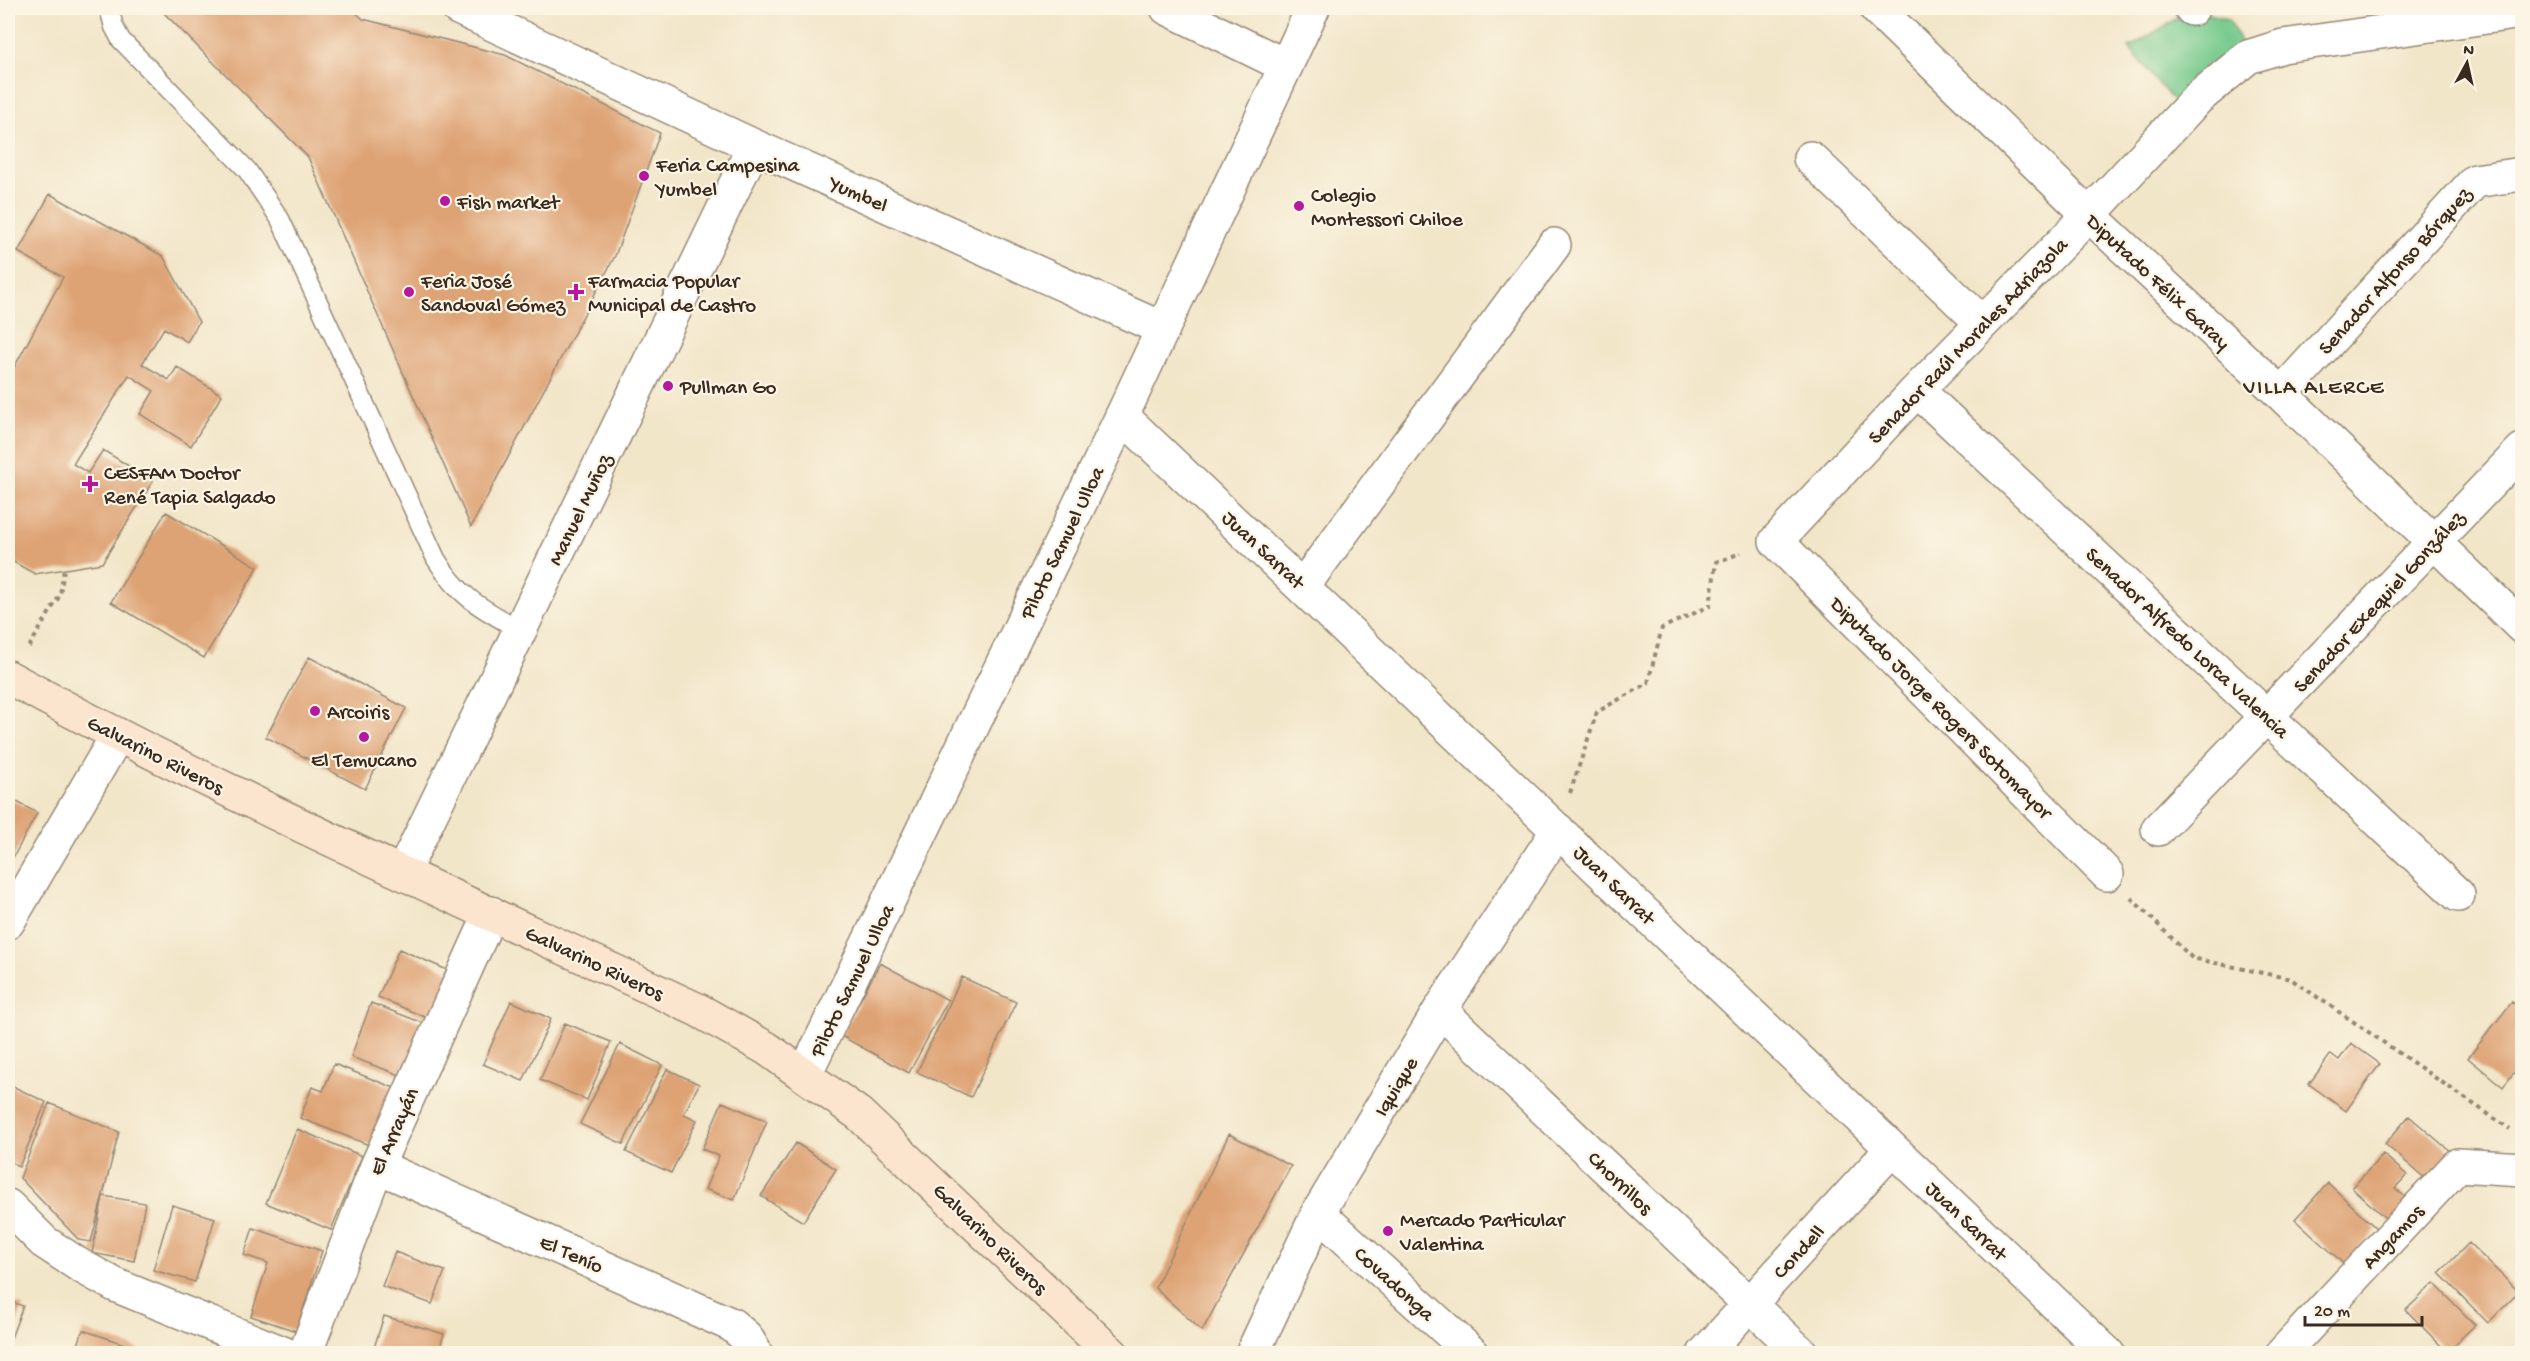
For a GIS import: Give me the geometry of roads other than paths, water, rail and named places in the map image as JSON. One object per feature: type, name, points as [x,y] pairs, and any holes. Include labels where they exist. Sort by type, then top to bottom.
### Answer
[{"type":"main road","name":"Galvarino Riveros","points":[[9,678],[117,736],[698,1010],[766,1048],[859,1114],[1112,1353]]},
{"type":"street","points":[[1167,8],[1286,66]]},
{"type":"street","name":"Piloto Samuel Ulloa","points":[[805,1074],[1122,416],[1313,8]]},
{"type":"street","name":"Diputado Félix Garay","points":[[1876,8],[2089,215],[2281,394],[2523,627]]},
{"type":"street","name":"Yumbel","points":[[466,9],[754,146],[1163,329]]},
{"type":"street","name":"Senador Raúl Morales Adriazola","points":[[1776,541],[1917,390],[2089,215],[2198,98],[2248,57],[2385,19],[2523,12]]},
{"type":"street","name":"Manuel Muñoz","points":[[403,872],[754,146]]},
{"type":"street","points":[[1810,158],[1982,323]]},
{"type":"street","name":"Senador Alfonso Bórquez","points":[[2281,394],[2475,181],[2523,174]]},
{"type":"street","points":[[1303,586],[1554,245]]},
{"type":"street","name":"Senador Alfredo Lorca Valencia","points":[[1917,390],[2458,895]]},
{"type":"street","name":"Juan Sarrat","points":[[1122,416],[2108,1353]]},
{"type":"street","name":"Senador Exequiel González","points":[[2158,829],[2269,717],[2433,541],[2523,450]]},
{"type":"street","name":"Diputado Jorge Rogers Sotomayor","points":[[1776,541],[2107,874]]},
{"type":"street","points":[[8,922],[117,736]]},
{"type":"street","name":"Iquique","points":[[1252,1353],[1318,1213],[1440,1010],[1558,830]]},
{"type":"street","name":"El Arrayán","points":[[306,1353],[377,1166],[491,914]]},
{"type":"street","name":"Chorrillos","points":[[1440,1010],[1802,1353]]},
{"type":"street","name":"Condell","points":[[1704,1353],[1892,1149]]},
{"type":"street","name":"Angamos","points":[[2282,1353],[2458,1165],[2523,1169]]},
{"type":"street","name":"El Tenío","points":[[377,1166],[732,1325],[746,1337],[756,1353]]},
{"type":"street","points":[[8,1206],[44,1242],[115,1285],[285,1353]]},
{"type":"street","name":"Covadonga","points":[[1318,1213],[1473,1353]]},
{"type":"lane","points":[[110,8],[114,27],[121,40],[241,164],[263,191],[280,219],[436,559],[446,576],[474,605],[520,630]]},
{"type":"place","name":"Feria Campesina Yumbel","points":[[644,176]]},
{"type":"place","name":"Fish market","points":[[445,201]]},
{"type":"place","name":"Colegio Montessori Chiloe","points":[[1299,206]]},
{"type":"place","name":"Feria José Sandoval Gómez","points":[[409,292]]},
{"type":"place","name":"Farmacia Popular Municipal de Castro","points":[[576,292]]},
{"type":"place","name":"Pullman Go","points":[[668,386]]},
{"type":"place","name":"CESFAM Doctor René Tapia Salgado","points":[[90,484]]},
{"type":"place","name":"Arcoiris","points":[[315,711]]},
{"type":"place","name":"El Temucano","points":[[364,737]]},
{"type":"place","name":"Mercado Particular Valentina","points":[[1388,1231]]},
{"type":"district","name":"VILLA ALERCE","points":[[2314,385]]}]
